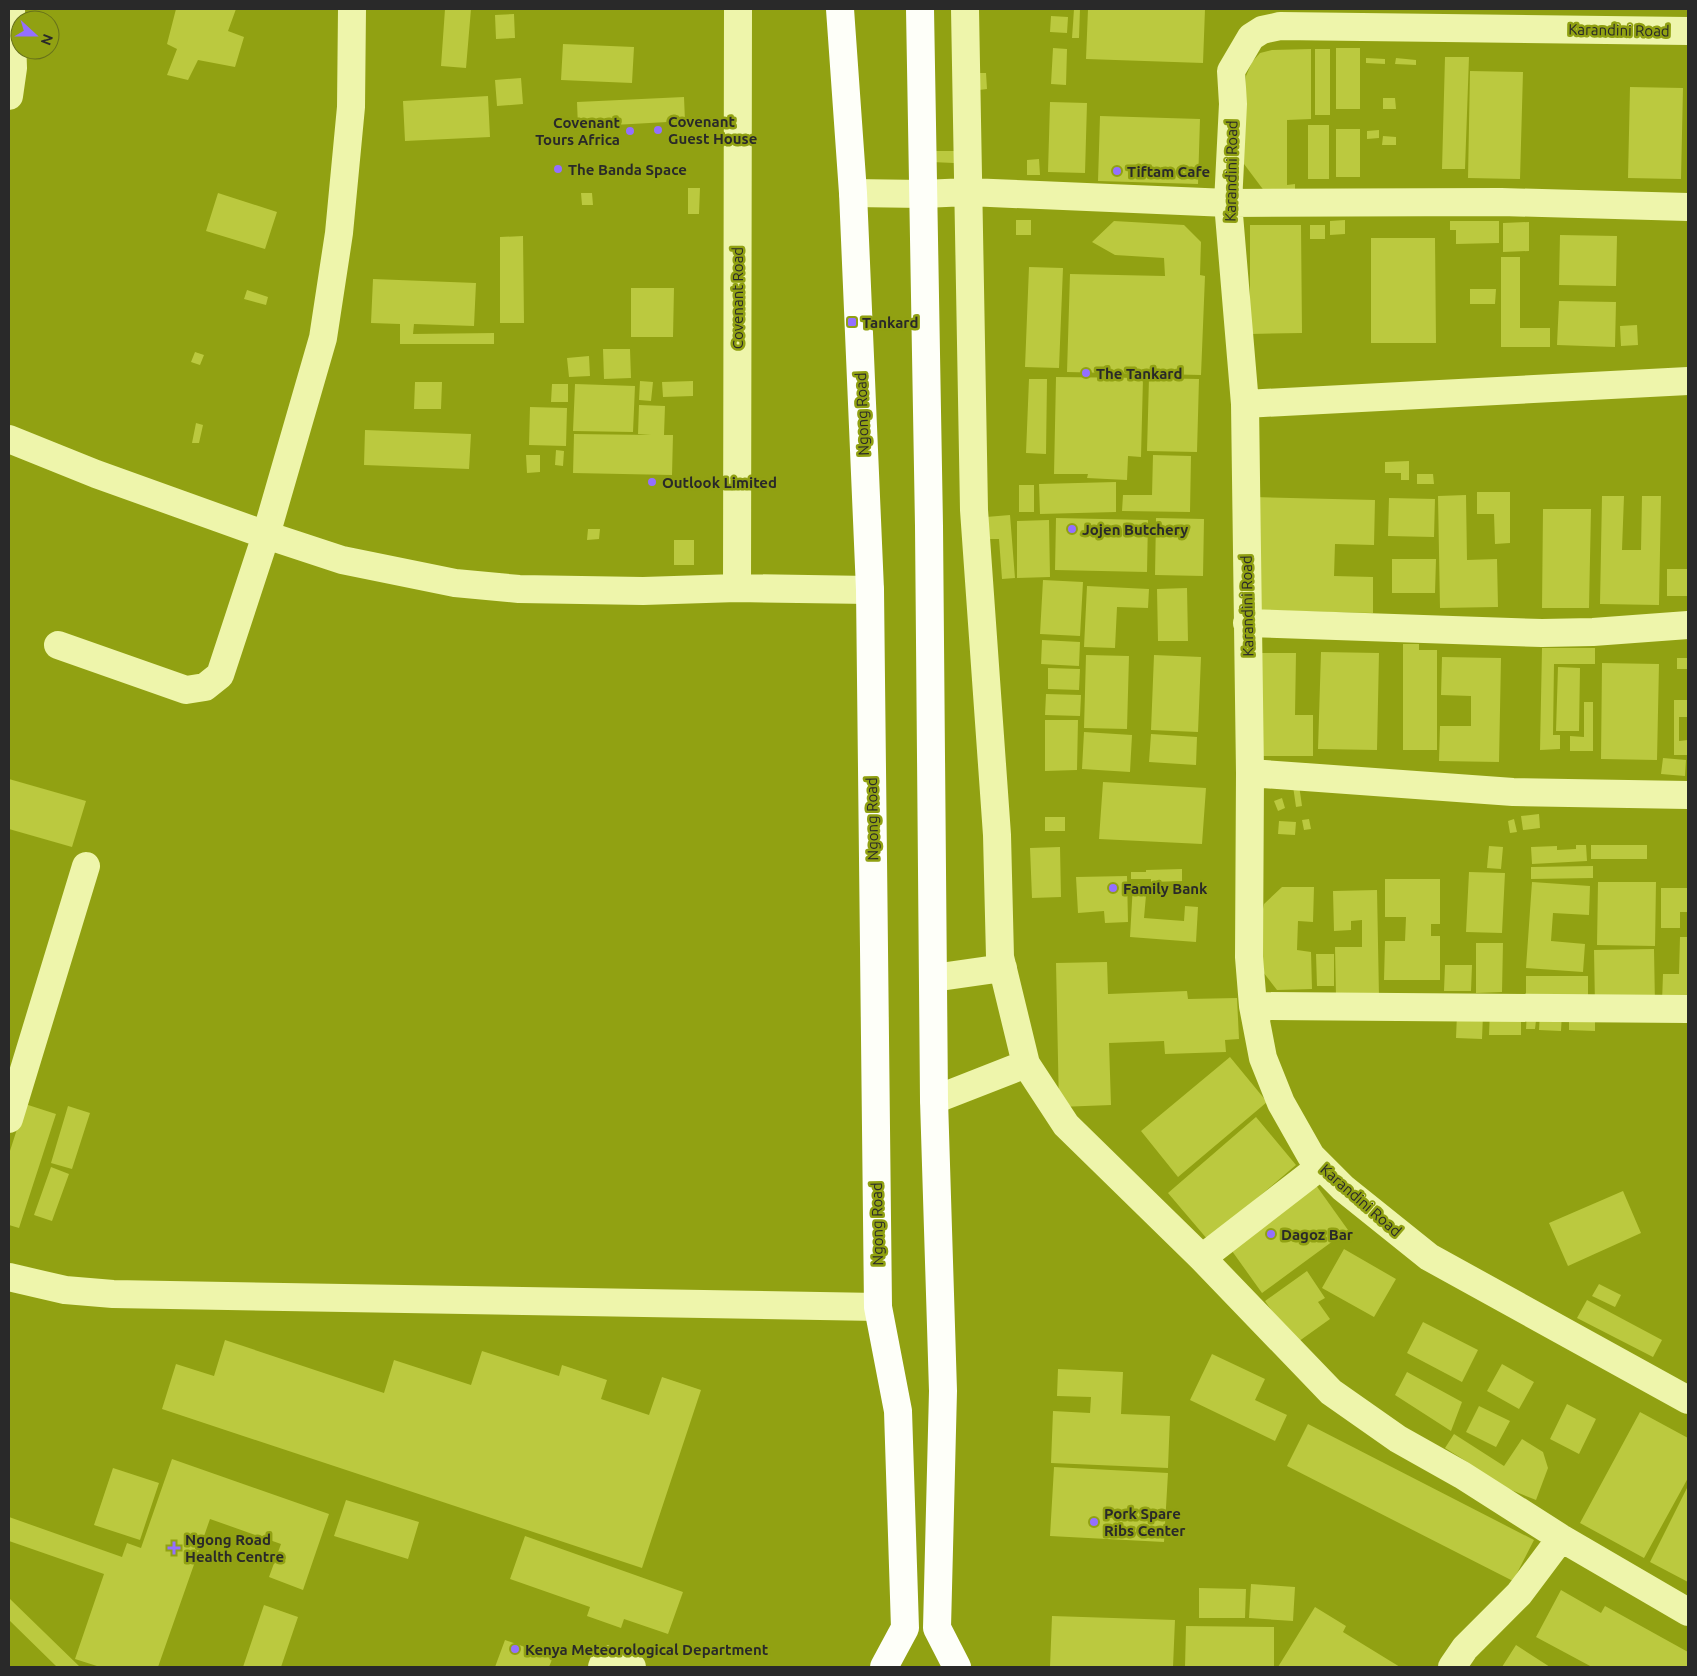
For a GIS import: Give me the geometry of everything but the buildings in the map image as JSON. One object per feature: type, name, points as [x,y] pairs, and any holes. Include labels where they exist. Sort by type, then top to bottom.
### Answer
[{"type":"main road","name":"Ngong Road","points":[[840,9],[853,193],[870,590],[878,1307],[898,1411],[905,1628],[904,1667]]},
{"type":"main road","points":[[920,9],[929,545],[934,1100],[943,1391],[937,1667]]},
{"type":"main road","points":[[884,1667],[905,1628]]},
{"type":"main road","points":[[937,1628],[957,1667]]},
{"type":"street","points":[[9,96],[13,68],[11,9]]},
{"type":"street","points":[[58,645],[186,690],[205,687],[220,675],[266,535],[323,338],[339,233],[351,107],[352,9]]},
{"type":"street","name":"Covenant Road","points":[[737,588],[738,9]]},
{"type":"street","points":[[965,9],[974,510],[997,835],[1000,957],[1026,1064],[1066,1125],[1202,1258],[1332,1392],[1398,1439],[1462,1475],[1560,1538],[1688,1612]]},
{"type":"street","name":"Karandini Road","points":[[1688,31],[1424,18],[1280,26],[1262,30],[1251,37],[1231,71],[1233,104],[1228,203],[1245,404],[1250,773],[1249,957],[1254,1006],[1263,1058],[1281,1103],[1311,1156],[1343,1188],[1428,1257],[1688,1400]]},
{"type":"street","points":[[853,193],[923,194],[968,192],[1228,203],[1501,202],[1688,207]]},
{"type":"street","points":[[1245,404],[1688,381]]},
{"type":"street","points":[[9,439],[96,474],[342,560],[455,583],[538,589],[642,590],[737,588],[870,590]]},
{"type":"street","points":[[1247,623],[1542,633],[1593,632],[1688,625]]},
{"type":"street","points":[[1250,773],[1513,792],[1688,795]]},
{"type":"street","points":[[10,1108],[86,866]]},
{"type":"street","points":[[933,978],[1003,968]]},
{"type":"street","points":[[1254,1006],[1688,1009]]},
{"type":"street","points":[[934,1100],[1026,1064]]},
{"type":"street","points":[[1202,1258],[1321,1166]]},
{"type":"street","points":[[9,1278],[65,1290],[113,1294],[878,1307]]},
{"type":"street","points":[[1452,1667],[1465,1648],[1519,1594],[1560,1538]]},
{"type":"street","points":[[602,1667],[605,1659],[632,1667]]},
{"type":"place","name":"Covenant Guest House","points":[[658,130]]},
{"type":"place","name":"Covenant Tours Africa","points":[[630,131]]},
{"type":"place","name":"The Banda Space","points":[[558,169]]},
{"type":"place","name":"Tiftam Cafe","points":[[1117,171]]},
{"type":"place","name":"Tankard","points":[[852,322]]},
{"type":"place","name":"The Tankard","points":[[1086,373]]},
{"type":"place","name":"Outlook Limited","points":[[652,482]]},
{"type":"place","name":"Jojen Butchery","points":[[1072,529]]},
{"type":"place","name":"Family Bank","points":[[1113,888]]},
{"type":"place","name":"Dagoz Bar","points":[[1271,1234]]},
{"type":"place","name":"Pork Spare Ribs Center","points":[[1094,1522]]},
{"type":"place","name":"Ngong Road Health Centre","points":[[174,1548]]},
{"type":"place","name":"Kenya Meteorological Department","points":[[515,1649]]}]
